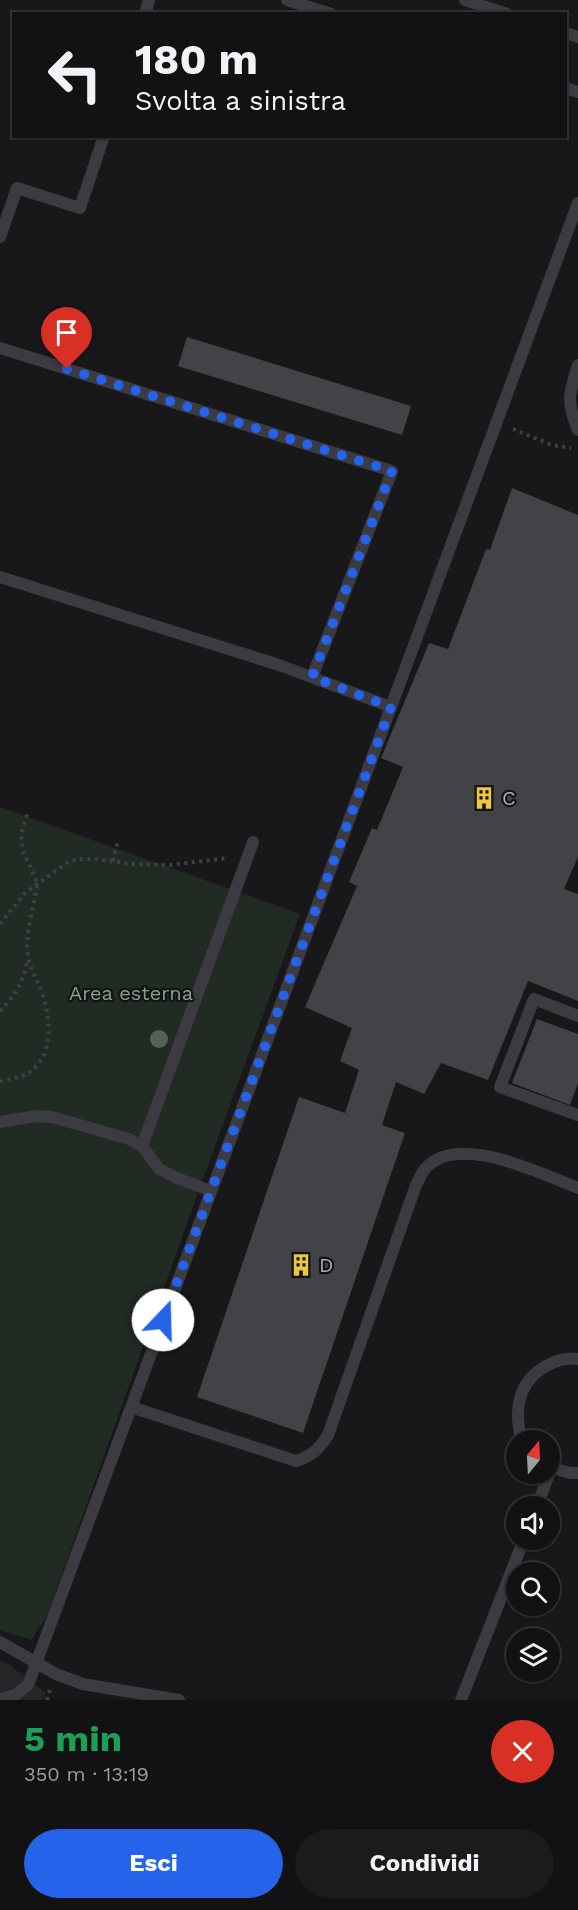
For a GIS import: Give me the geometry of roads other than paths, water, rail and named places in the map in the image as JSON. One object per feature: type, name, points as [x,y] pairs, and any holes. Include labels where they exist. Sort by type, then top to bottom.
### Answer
[{"type":"lane","points":[[287,0],[325,12]]},
{"type":"lane","points":[[465,0],[501,12]]},
{"type":"lane","points":[[0,237],[17,188],[80,208],[103,138]]},
{"type":"lane","points":[[0,1699],[15,1695],[27,1685],[36,1663],[578,203]]},
{"type":"lane","points":[[0,348],[392,471],[312,677]]},
{"type":"lane","points":[[578,365],[571,388],[570,412],[578,430]]},
{"type":"lane","points":[[0,577],[312,677],[391,707]]},
{"type":"lane","points":[[142,1146],[251,848]]},
{"type":"lane","points":[[578,1016],[534,999],[500,1087],[578,1115]]},
{"type":"lane","points":[[0,1122],[36,1116],[52,1117],[129,1139],[142,1146],[159,1169],[177,1179],[211,1191]]},
{"type":"lane","points":[[131,1407],[296,1461],[310,1457],[328,1435],[416,1185],[425,1168],[441,1158],[464,1153],[488,1154],[578,1188]]},
{"type":"lane","points":[[519,1430],[518,1405],[524,1386],[537,1372],[554,1362],[578,1359]]},
{"type":"lane","points":[[560,1470],[578,1473]]},
{"type":"lane","points":[[461,1700],[520,1550]]},
{"type":"lane","points":[[0,1642],[56,1674],[83,1684],[179,1700]]},
{"type":"place","name":"C","points":[[484,798]]},
{"type":"place","name":"D","points":[[301,1265]]},
{"type":"park label","name":"Area esterna","points":[[131,993]]}]
